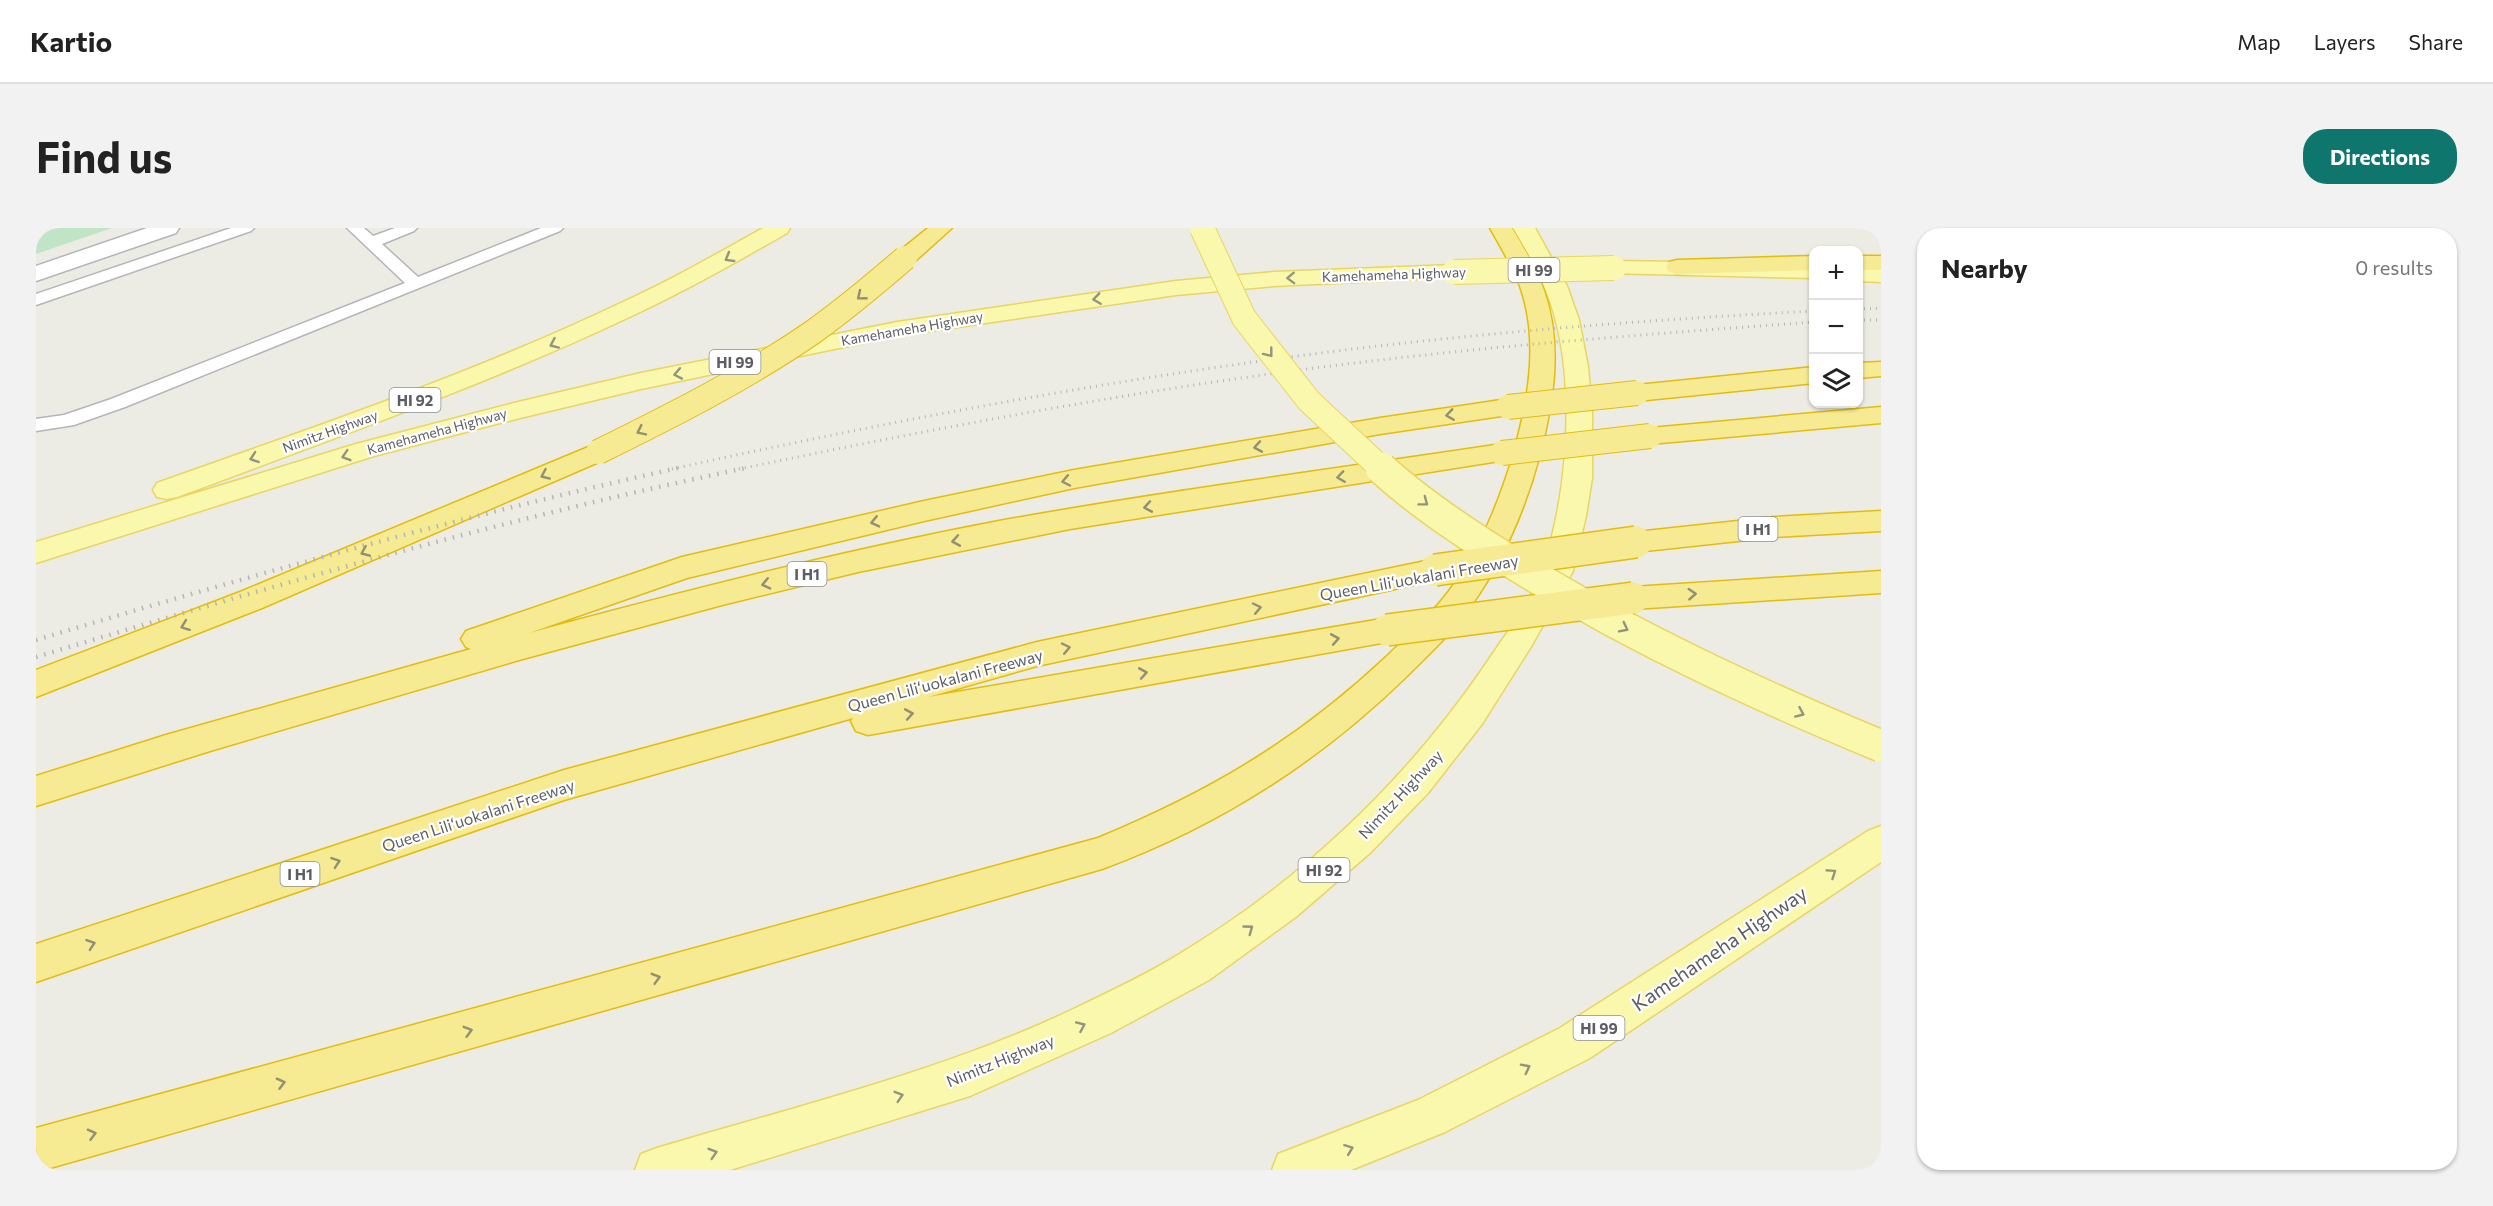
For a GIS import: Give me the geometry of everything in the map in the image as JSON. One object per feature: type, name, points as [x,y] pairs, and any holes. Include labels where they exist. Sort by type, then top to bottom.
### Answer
[{"type":"highway","points":[[36,684],[251,600],[598,452],[687,409],[811,333],[858,298],[941,228]]},
{"type":"highway","points":[[36,1150],[1102,853],[1182,819],[1256,778],[1328,728],[1383,679],[1424,638],[1465,592],[1501,526],[1521,476],[1536,418],[1542,370],[1540,325],[1533,290],[1501,228]]},
{"type":"highway","points":[[1677,267],[1809,263]]},
{"type":"highway","points":[[1863,263],[1881,263]]},
{"type":"highway","points":[[1863,371],[1881,369]]},
{"type":"highway","points":[[126,761],[682,568],[924,511],[1074,479],[1380,426],[1508,407],[1809,376]]},
{"type":"highway","name":"I H1","points":[[36,791],[126,761],[486,657],[727,593],[927,546],[1170,503],[1502,453],[1650,436],[1881,415]]},
{"type":"highway","name":"Queen Liliʻuokalani Freeway","points":[[36,963],[564,786],[1037,654],[1435,570],[1636,542],[1775,527],[1881,521]]},
{"type":"highway","points":[[564,786],[815,730],[1388,630],[1634,598],[1881,582]]},
{"type":"main road","name":"Nimitz Highway","points":[[36,539],[348,425],[531,354],[690,280],[779,228]]},
{"type":"main road","points":[[1202,228],[1209,251],[1228,292],[1256,335],[1304,396],[1354,446],[1421,500],[1490,550],[1609,621],[1708,672],[1881,746]]},
{"type":"main road","name":"Nimitz Highway","points":[[657,1170],[970,1075],[1097,1019],[1195,967],[1284,904],[1358,841],[1416,782],[1470,714],[1521,637],[1558,571],[1572,516],[1578,478],[1579,423],[1576,367],[1567,320],[1556,286],[1524,228]]},
{"type":"main road","name":"Kamehameha Highway","points":[[36,553],[388,444],[641,381],[897,329],[1176,288],[1274,279],[1677,267],[1809,271]]},
{"type":"main road","points":[[1863,273],[1881,275]]},
{"type":"main road","name":"Kamehameha Highway","points":[[1294,1170],[1430,1117],[1575,1043],[1881,842]]},
{"type":"street","points":[[36,274],[168,228]]},
{"type":"lane","points":[[36,300],[246,228]]},
{"type":"lane","points":[[355,228],[416,284]]},
{"type":"lane","points":[[371,243],[409,228]]},
{"type":"lane","points":[[36,424],[67,421],[118,403],[555,228]]},
{"type":"green space","points":[[36,228],[112,228],[36,254]]},
{"type":"railway","points":[[1863,309],[1881,308]]},
{"type":"railway","points":[[672,469],[987,405],[1225,366],[1432,340],[1559,328],[1809,311]]},
{"type":"railway","points":[[1863,320],[1881,320]]},
{"type":"railway","points":[[739,469],[1050,409],[1284,372],[1532,344],[1809,322]]},
{"type":"railway","points":[[36,640],[356,548],[516,506],[678,468]]},
{"type":"railway","points":[[36,657],[478,531],[746,468]]}]
